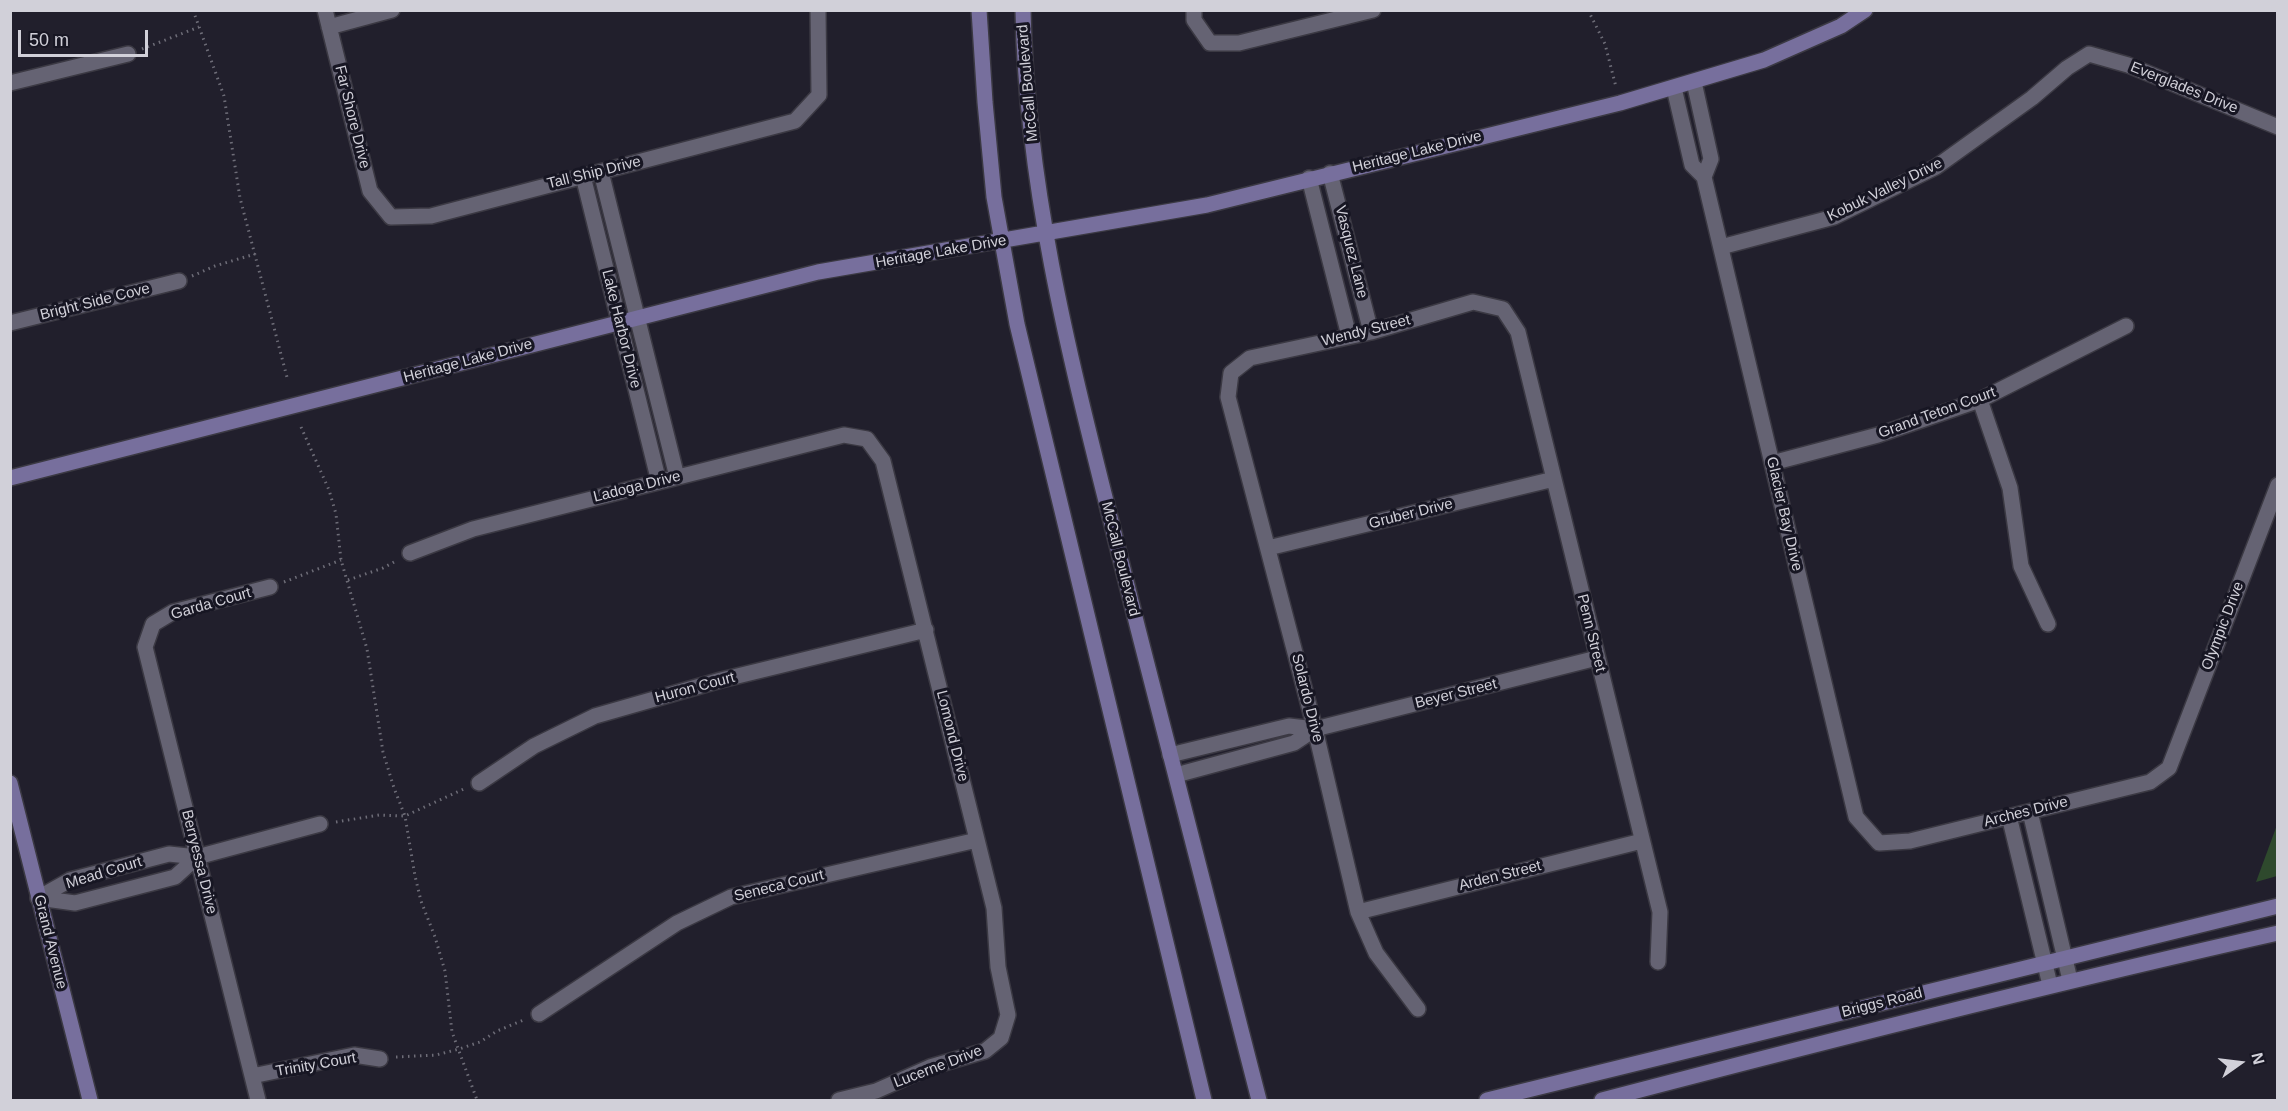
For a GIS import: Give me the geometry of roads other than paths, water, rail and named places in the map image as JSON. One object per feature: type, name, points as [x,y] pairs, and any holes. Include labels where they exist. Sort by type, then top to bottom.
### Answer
[{"type":"main road","points":[[980,10],[985,102],[994,197],[1017,324],[1204,1101]]},
{"type":"main road","name":"McCall Boulevard","points":[[1023,10],[1029,102],[1040,202],[1061,322],[1170,755],[1208,892],[1259,1101]]},
{"type":"main road","name":"Heritage Lake Drive","points":[[10,478],[818,272],[1207,205],[1674,88],[1764,60],[1841,26],[1865,10]]},
{"type":"main road","name":"Grand Avenue","points":[[10,783],[90,1101]]},
{"type":"main road","name":"Briggs Road","points":[[1487,1101],[2277,906]]},
{"type":"main road","name":"Briggs Road","points":[[1602,1101],[1864,1031],[2070,980],[2277,933]]},
{"type":"street","name":"Far Shore Drive","points":[[325,10],[370,190],[391,217]]},
{"type":"street","points":[[329,27],[392,10]]},
{"type":"street","name":"Tall Ship Drive","points":[[391,217],[431,216],[795,121],[819,95],[818,10]]},
{"type":"street","points":[[1194,10],[1194,20],[1210,43],[1239,43],[1373,10]]},
{"type":"street","points":[[10,83],[128,54]]},
{"type":"street","name":"Everglades Drive","points":[[2089,54],[2128,64],[2277,127]]},
{"type":"street","name":"Kobuk Valley Drive","points":[[1721,247],[1834,217],[1936,167],[2032,98],[2067,68],[2089,54]]},
{"type":"street","name":"Glacier Bay Drive","points":[[1694,82],[1711,159],[1704,177]]},
{"type":"street","name":"Glacier Bay Drive","points":[[1674,88],[1692,165],[1704,177],[1856,817],[1879,843]]},
{"type":"street","name":"Lake Harbor Drive","points":[[601,172],[677,477]]},
{"type":"street","name":"Vasquez Lane","points":[[1330,173],[1371,332]]},
{"type":"street","name":"Lake Harbor Drive","points":[[583,176],[659,482]]},
{"type":"street","name":"Vasquez Lane","points":[[1310,178],[1349,336]]},
{"type":"street","name":"Bright Side Cove","points":[[10,323],[179,281]]},
{"type":"street","name":"Wendy Street","points":[[1232,373],[1250,358],[1371,332],[1473,302],[1503,309]]},
{"type":"street","name":"Penn Street","points":[[1503,309],[1518,332],[1660,912],[1658,962]]},
{"type":"street","name":"Grand Teton Court","points":[[1772,463],[1878,435],[1980,400],[2126,326]]},
{"type":"street","name":"Solardo Drive","points":[[1232,373],[1228,397],[1315,729],[1358,912],[1376,953],[1418,1009]]},
{"type":"street","points":[[1980,400],[2010,488],[2021,566],[2048,624]]},
{"type":"street","name":"Ladoga Drive","points":[[410,553],[473,529],[844,435],[867,439]]},
{"type":"street","name":"Lomond Drive","points":[[867,439],[883,461],[994,908],[999,967],[1008,1015],[1001,1038]]},
{"type":"street","name":"Gruber Drive","points":[[1268,548],[1554,479]]},
{"type":"street","name":"Olympic Drive","points":[[2169,768],[2277,485]]},
{"type":"street","name":"Garda Court","points":[[153,624],[173,612],[270,588]]},
{"type":"street","name":"Berryessa Drive","points":[[153,624],[145,648],[258,1101]]},
{"type":"street","name":"Huron Court","points":[[479,783],[534,747],[595,716],[720,680],[926,630]]},
{"type":"street","name":"Beyer Street","points":[[1176,775],[1294,743],[1315,729],[1598,658]]},
{"type":"street","name":"Beyer Street","points":[[1170,755],[1289,726],[1315,729]]},
{"type":"street","name":"Arches Drive","points":[[1879,843],[1910,841],[2150,782],[2169,768]]},
{"type":"street","points":[[2030,812],[2070,980]]},
{"type":"street","points":[[2009,816],[2050,985]]},
{"type":"street","name":"Mead Court","points":[[38,898],[70,880],[169,854],[197,857],[320,824]]},
{"type":"street","name":"Seneca Court","points":[[539,1014],[676,923],[731,897],[977,840]]},
{"type":"street","name":"Arden Street","points":[[1358,912],[1642,841]]},
{"type":"street","name":"Mead Court","points":[[38,898],[75,903],[175,877],[197,857]]},
{"type":"street","name":"Lucerne Drive","points":[[839,1101],[876,1091],[930,1067],[985,1051],[1001,1038]]},
{"type":"street","name":"Trinity Court","points":[[252,1076],[354,1055],[380,1059]]}]
